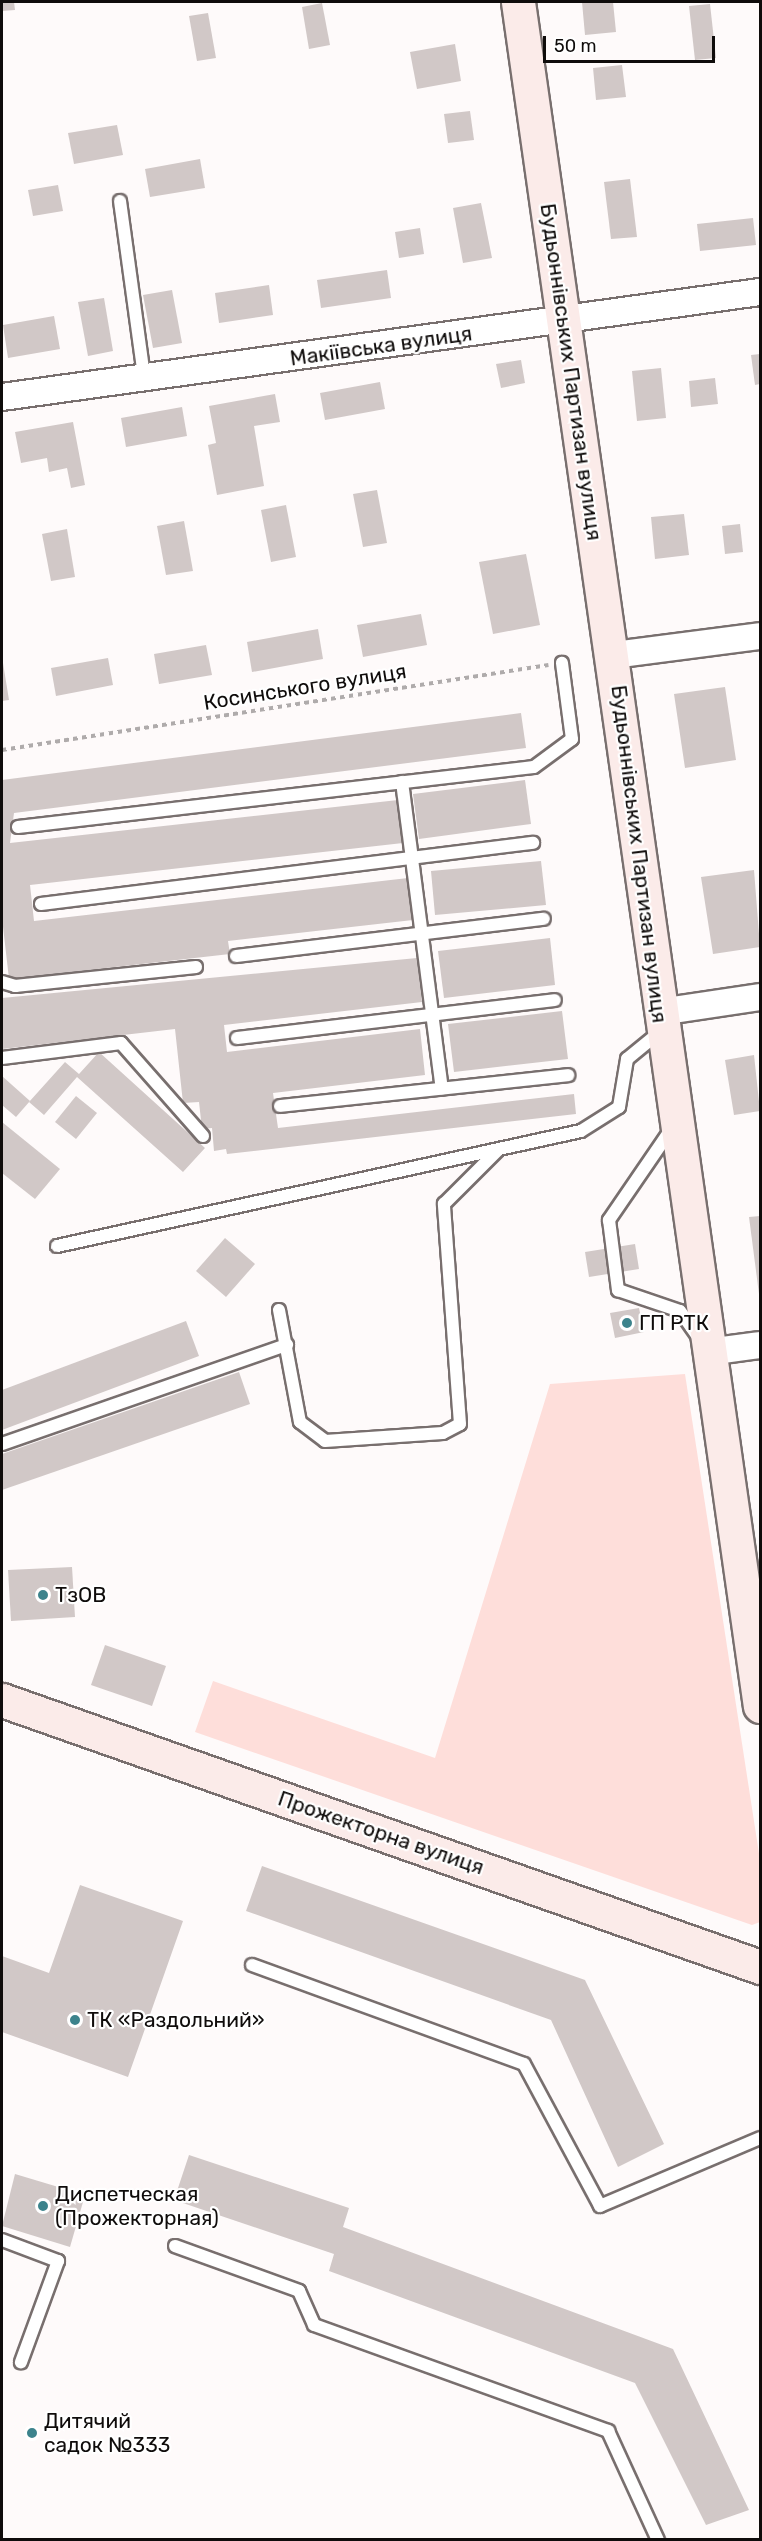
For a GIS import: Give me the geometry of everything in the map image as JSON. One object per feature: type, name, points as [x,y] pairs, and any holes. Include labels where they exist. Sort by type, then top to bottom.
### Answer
[{"type":"main road","name":"Будьоннівських Партизан вулиця","points":[[518,2],[562,321],[614,655],[675,1125],[760,1706]]},
{"type":"main road","name":"Прожекторна вулиця","points":[[2,1700],[760,1966]]},
{"type":"street","name":"Макіївська вулиця","points":[[2,397],[760,292]]},
{"type":"street","points":[[614,655],[760,636]]},
{"type":"street","points":[[661,1022],[760,997]]},
{"type":"street","points":[[708,1352],[760,1345]]},
{"type":"lane","points":[[120,201],[144,377]]},
{"type":"lane","points":[[18,827],[534,767],[572,739],[562,663]]},
{"type":"lane","points":[[402,782],[442,1088]]},
{"type":"lane","points":[[41,904],[533,843]]},
{"type":"lane","points":[[236,956],[544,919]]},
{"type":"lane","points":[[2,982],[15,986],[196,967]]},
{"type":"lane","points":[[237,1038],[555,1000]]},
{"type":"lane","points":[[57,1246],[581,1131],[619,1107],[627,1059],[661,1022]]},
{"type":"lane","points":[[2,1058],[122,1043],[203,1137]]},
{"type":"lane","points":[[280,1106],[568,1075]]},
{"type":"lane","points":[[675,1125],[609,1220],[618,1290],[680,1311],[708,1352]]},
{"type":"lane","points":[[279,1310],[300,1422],[325,1441],[443,1433],[460,1424],[444,1204],[498,1150]]},
{"type":"lane","points":[[2,1444],[287,1345]]},
{"type":"lane","points":[[252,1965],[524,2064],[600,2206],[760,2138]]},
{"type":"lane","points":[[2,2240],[58,2261],[21,2361]]},
{"type":"lane","points":[[175,2246],[299,2291],[314,2325],[608,2431],[658,2540]]},
{"type":"path","name":"Косинського вулиця","points":[[2,750],[562,663]]},
{"type":"shaded area","points":[[685,1374],[760,1860],[760,1922],[752,1925],[195,1732],[213,1681],[435,1758],[550,1384]]},
{"type":"building","points":[[2,2],[14,2],[15,10],[2,11]]},
{"type":"building","points":[[582,2],[613,2],[616,32],[585,35]]},
{"type":"building","points":[[322,3],[330,45],[309,49],[302,7]]},
{"type":"building","points":[[710,4],[716,58],[695,60],[689,6]]},
{"type":"building","points":[[208,13],[216,58],[197,61],[189,16]]},
{"type":"building","points":[[455,44],[461,81],[417,89],[410,52]]},
{"type":"building","points":[[622,65],[626,97],[596,100],[593,68]]},
{"type":"building","points":[[470,111],[474,140],[448,143],[444,114]]},
{"type":"building","points":[[117,125],[123,155],[74,164],[68,133]]},
{"type":"building","points":[[200,159],[205,188],[150,197],[145,169]]},
{"type":"building","points":[[630,179],[637,237],[611,239],[604,182]]},
{"type":"building","points":[[58,185],[63,211],[33,216],[28,190]]},
{"type":"building","points":[[481,203],[492,258],[463,263],[453,208]]},
{"type":"building","points":[[753,218],[756,245],[700,251],[697,224]]},
{"type":"building","points":[[420,228],[424,254],[399,258],[395,232]]},
{"type":"building","points":[[387,270],[391,298],[321,308],[317,280]]},
{"type":"building","points":[[269,285],[273,315],[219,323],[215,293]]},
{"type":"building","points":[[172,290],[182,343],[153,348],[143,295]]},
{"type":"building","points":[[104,298],[113,351],[88,356],[78,302]]},
{"type":"building","points":[[54,316],[60,349],[8,358],[3,325]]},
{"type":"building","points":[[760,354],[760,384],[755,385],[751,355]]},
{"type":"building","points":[[521,360],[525,383],[501,388],[496,364]]},
{"type":"building","points":[[661,368],[666,418],[637,421],[632,371]]},
{"type":"building","points":[[715,378],[718,404],[691,407],[689,381]]},
{"type":"building","points":[[380,382],[385,409],[325,420],[320,393]]},
{"type":"building","points":[[275,394],[280,422],[254,426],[264,486],[217,495],[208,445],[216,443],[209,406]]},
{"type":"building","points":[[182,407],[187,436],[126,447],[121,418]]},
{"type":"building","points":[[73,422],[85,485],[71,488],[67,468],[49,472],[47,458],[21,463],[15,432]]},
{"type":"building","points":[[377,490],[387,543],[363,547],[353,494]]},
{"type":"building","points":[[286,505],[296,557],[271,562],[261,510]]},
{"type":"building","points":[[684,514],[689,555],[655,559],[651,517]]},
{"type":"building","points":[[184,521],[193,571],[166,575],[157,526]]},
{"type":"building","points":[[740,524],[743,552],[725,554],[722,526]]},
{"type":"building","points":[[67,529],[75,577],[51,581],[42,534]]},
{"type":"building","points":[[526,554],[540,625],[493,634],[479,562]]},
{"type":"building","points":[[421,614],[427,645],[363,657],[357,625]]},
{"type":"building","points":[[318,629],[323,659],[252,672],[247,642]]},
{"type":"building","points":[[206,645],[212,675],[159,684],[154,654]]},
{"type":"building","points":[[108,658],[113,685],[56,696],[51,668]]},
{"type":"building","points":[[2,664],[9,700],[2,701]]},
{"type":"building","points":[[725,687],[736,760],[685,768],[674,694]]},
{"type":"building","points":[[521,713],[526,748],[14,813],[10,843],[398,800],[403,843],[30,885],[34,921],[408,878],[413,920],[228,941],[230,954],[9,979],[2,918],[2,780]]},
{"type":"building","points":[[525,780],[531,824],[419,839],[413,794]]},
{"type":"building","points":[[541,861],[546,905],[435,915],[431,871]]},
{"type":"building","points":[[754,870],[760,947],[713,954],[701,877]]},
{"type":"building","points":[[550,938],[555,985],[444,998],[438,951]]},
{"type":"building","points":[[417,958],[422,1002],[224,1025],[227,1052],[420,1029],[425,1075],[273,1093],[278,1128],[574,1094],[576,1114],[227,1154],[226,1149],[214,1151],[212,1128],[202,1129],[199,1102],[183,1103],[175,1029],[2,1049],[2,998]]},
{"type":"building","points":[[562,1011],[568,1059],[454,1072],[448,1024]]},
{"type":"building","points":[[99,1052],[205,1148],[183,1172],[77,1077],[44,1115],[29,1102],[65,1062],[79,1074]]},
{"type":"building","points":[[754,1055],[760,1111],[734,1115],[725,1060]]},
{"type":"building","points":[[2,1076],[30,1101],[16,1117],[2,1105]]},
{"type":"building","points":[[76,1096],[97,1113],[76,1139],[55,1122]]},
{"type":"building","points":[[2,1122],[60,1169],[35,1199],[2,1173]]},
{"type":"building","points":[[760,1216],[760,1294],[759,1294],[749,1217]]},
{"type":"building","points":[[225,1238],[255,1264],[226,1297],[196,1271]]},
{"type":"building","points":[[635,1244],[639,1269],[589,1277],[585,1252]]},
{"type":"building","name":"ГП РТК","points":[[639,1308],[644,1332],[615,1338],[610,1313]]},
{"type":"building","points":[[186,1321],[199,1356],[2,1430],[2,1390]]},
{"type":"building","points":[[239,1372],[250,1404],[2,1490],[2,1454]]},
{"type":"building","points":[[72,1567],[75,1617],[11,1621],[8,1570]]},
{"type":"building","points":[[105,1645],[166,1666],[152,1706],[91,1685]]},
{"type":"building","points":[[262,1866],[585,1980],[664,2144],[618,2167],[551,2020],[246,1911]]},
{"type":"building","points":[[80,1885],[183,1921],[128,2077],[2,2032],[2,1956],[49,1973]]},
{"type":"building","points":[[189,2155],[349,2208],[343,2227],[673,2349],[749,2510],[706,2525],[635,2383],[329,2271],[334,2254],[174,2200]]},
{"type":"building","name":"Диспетческая (Прожекторная)","points":[[15,2174],[85,2195],[70,2247],[2,2226]]},
{"type":"place","name":"ГП РТК","points":[[627,1323]]},
{"type":"place","name":"ТзОВ","points":[[43,1595]]},
{"type":"place","name":"ТК «Раздольний»","points":[[75,2020]]},
{"type":"place","name":"Диспетческая (Прожекторная)","points":[[43,2206]]},
{"type":"place","name":"Дитячий садок №333","points":[[32,2433]]}]
